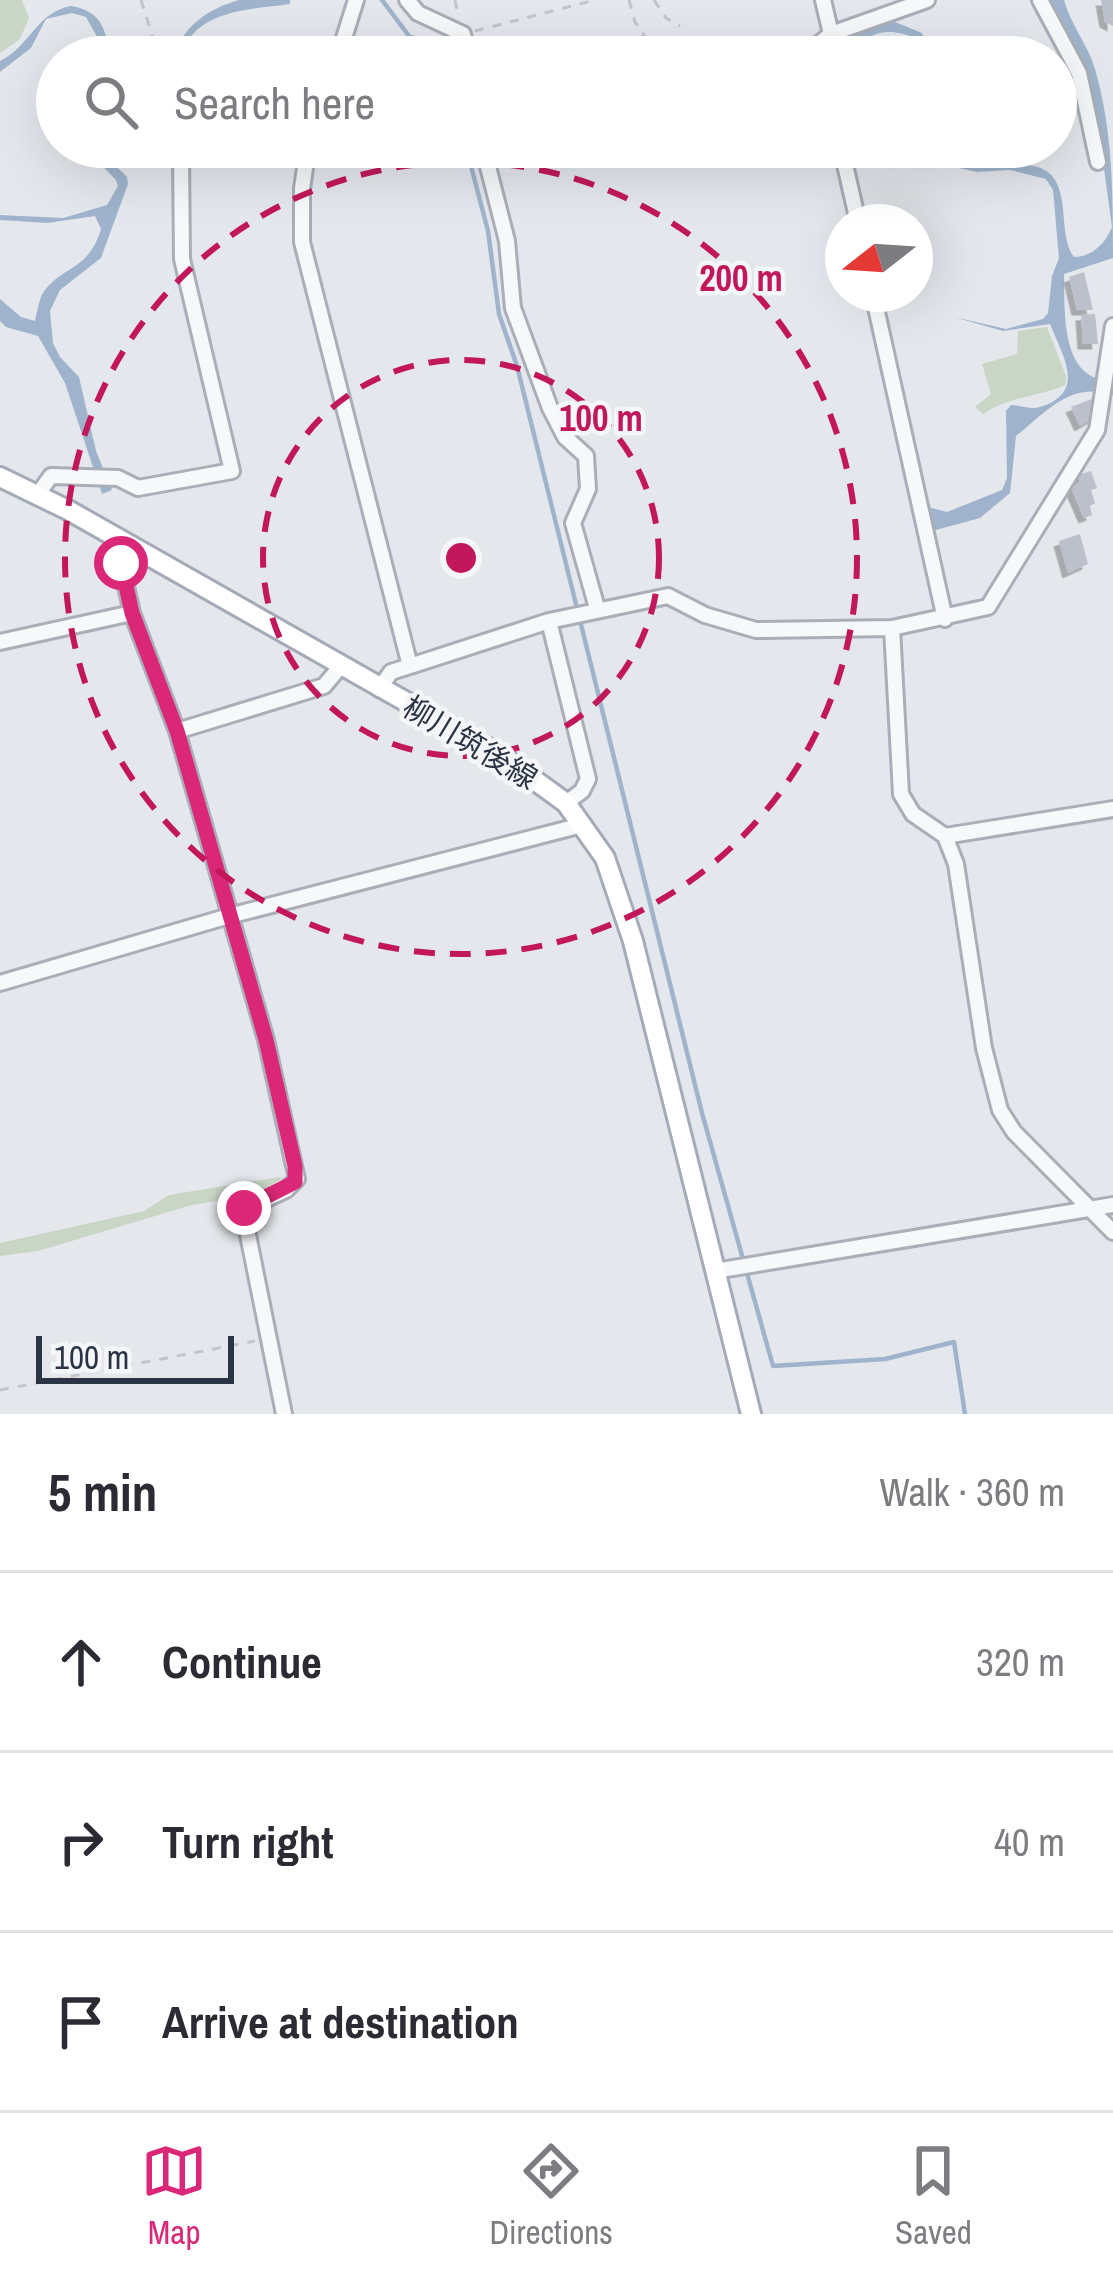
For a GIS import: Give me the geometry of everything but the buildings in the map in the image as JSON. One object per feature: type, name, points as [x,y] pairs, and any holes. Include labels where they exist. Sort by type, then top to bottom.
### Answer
[{"type":"main road","name":"柳川筑後線","points":[[0,477],[106,531],[500,755],[566,803],[605,858],[633,941],[751,1414]]},
{"type":"street","points":[[345,36],[356,0]]},
{"type":"street","points":[[407,0],[418,13],[463,34]]},
{"type":"street","points":[[823,0],[831,34]]},
{"type":"street","points":[[829,36],[927,0]]},
{"type":"street","points":[[1040,0],[1059,36]]},
{"type":"street","points":[[1077,69],[1097,162]]},
{"type":"street","points":[[38,494],[51,476],[118,478],[137,488],[232,471],[182,259],[181,168]]},
{"type":"street","points":[[305,168],[302,242],[410,666]]},
{"type":"street","points":[[488,168],[507,241],[512,308],[550,407],[565,437],[586,456],[588,489],[573,523],[597,608]]},
{"type":"street","points":[[845,168],[853,204]]},
{"type":"street","points":[[877,312],[944,619]]},
{"type":"street","points":[[379,689],[391,672],[549,621],[668,596],[705,615],[756,629],[892,628],[988,607],[1097,430],[1113,326]]},
{"type":"street","points":[[130,546],[121,563],[132,613],[177,731],[266,1040],[297,1179],[286,1190],[243,1210],[284,1414]]},
{"type":"street","points":[[0,642],[132,613]]},
{"type":"street","points":[[549,621],[588,778],[582,791],[566,803]]},
{"type":"street","points":[[892,628],[901,794],[913,814],[945,836],[961,888],[977,1011],[1000,1110],[1014,1132],[1113,1232]]},
{"type":"street","points":[[177,731],[324,686],[340,667]]},
{"type":"street","points":[[945,836],[1113,809]]},
{"type":"street","points":[[0,983],[229,916],[582,826]]},
{"type":"street","points":[[715,1271],[1113,1204]]},
{"type":"path","points":[[141,0],[152,36]]},
{"type":"path","points":[[463,34],[595,0]]},
{"type":"path","points":[[629,0],[645,36]]},
{"type":"path","points":[[654,0],[666,18],[680,26]]},
{"type":"path","points":[[0,1390],[269,1338]]},
{"type":"green space","points":[[0,0],[22,0],[29,18],[20,39],[0,53]]},
{"type":"green space","points":[[1047,327],[1066,376],[1065,385],[983,414],[975,407],[991,394],[982,364],[1017,354],[1018,331]]},
{"type":"green space","points":[[283,1178],[257,1194],[192,1205],[38,1251],[0,1256],[0,1243],[144,1211],[169,1195]]},
{"type":"water","points":[[239,0],[290,0],[290,4],[225,15],[184,36],[217,8]]},
{"type":"water","points":[[1050,0],[1064,0],[1092,60],[1109,139],[1112,186],[1113,258],[1064,274],[1074,358],[1096,378],[1113,381],[1113,395],[1084,392],[1049,408],[1016,436],[1010,493],[980,518],[932,531],[924,506],[947,512],[1002,490],[1007,478],[1006,411],[1011,405],[1033,408],[1055,400],[1064,392],[1068,372],[1050,324],[1003,331],[954,317],[1006,329],[1043,319],[1059,258],[1053,190],[1046,179],[1010,170],[959,168],[1047,171],[1060,192],[1074,257],[1098,248],[1112,227],[1100,140],[1077,68],[1077,36],[1067,36]]},
{"type":"water","points":[[71,6],[89,12],[106,36],[97,36],[86,17],[72,13],[46,19],[31,48],[0,72],[0,61],[49,15]]},
{"type":"water","points":[[895,22],[923,36],[886,32],[851,36]]},
{"type":"water","points":[[104,168],[118,168],[128,184],[101,258],[60,290],[50,311],[53,343],[79,377],[96,451],[112,490],[102,494],[65,383],[38,336],[0,321],[0,299],[21,317],[35,321],[43,293],[82,261],[101,229],[95,216],[47,223],[0,220],[0,215],[63,218],[107,205],[118,186]]},
{"type":"waterway","points":[[382,0],[409,36]]},
{"type":"waterway","points":[[472,168],[488,231],[499,314],[517,366],[702,1113],[773,1366],[885,1359],[954,1342],[965,1414]]},
{"type":"route","points":[[121,563],[132,613],[177,731],[266,1040],[295,1166],[297,1179],[286,1190],[244,1208]]}]
